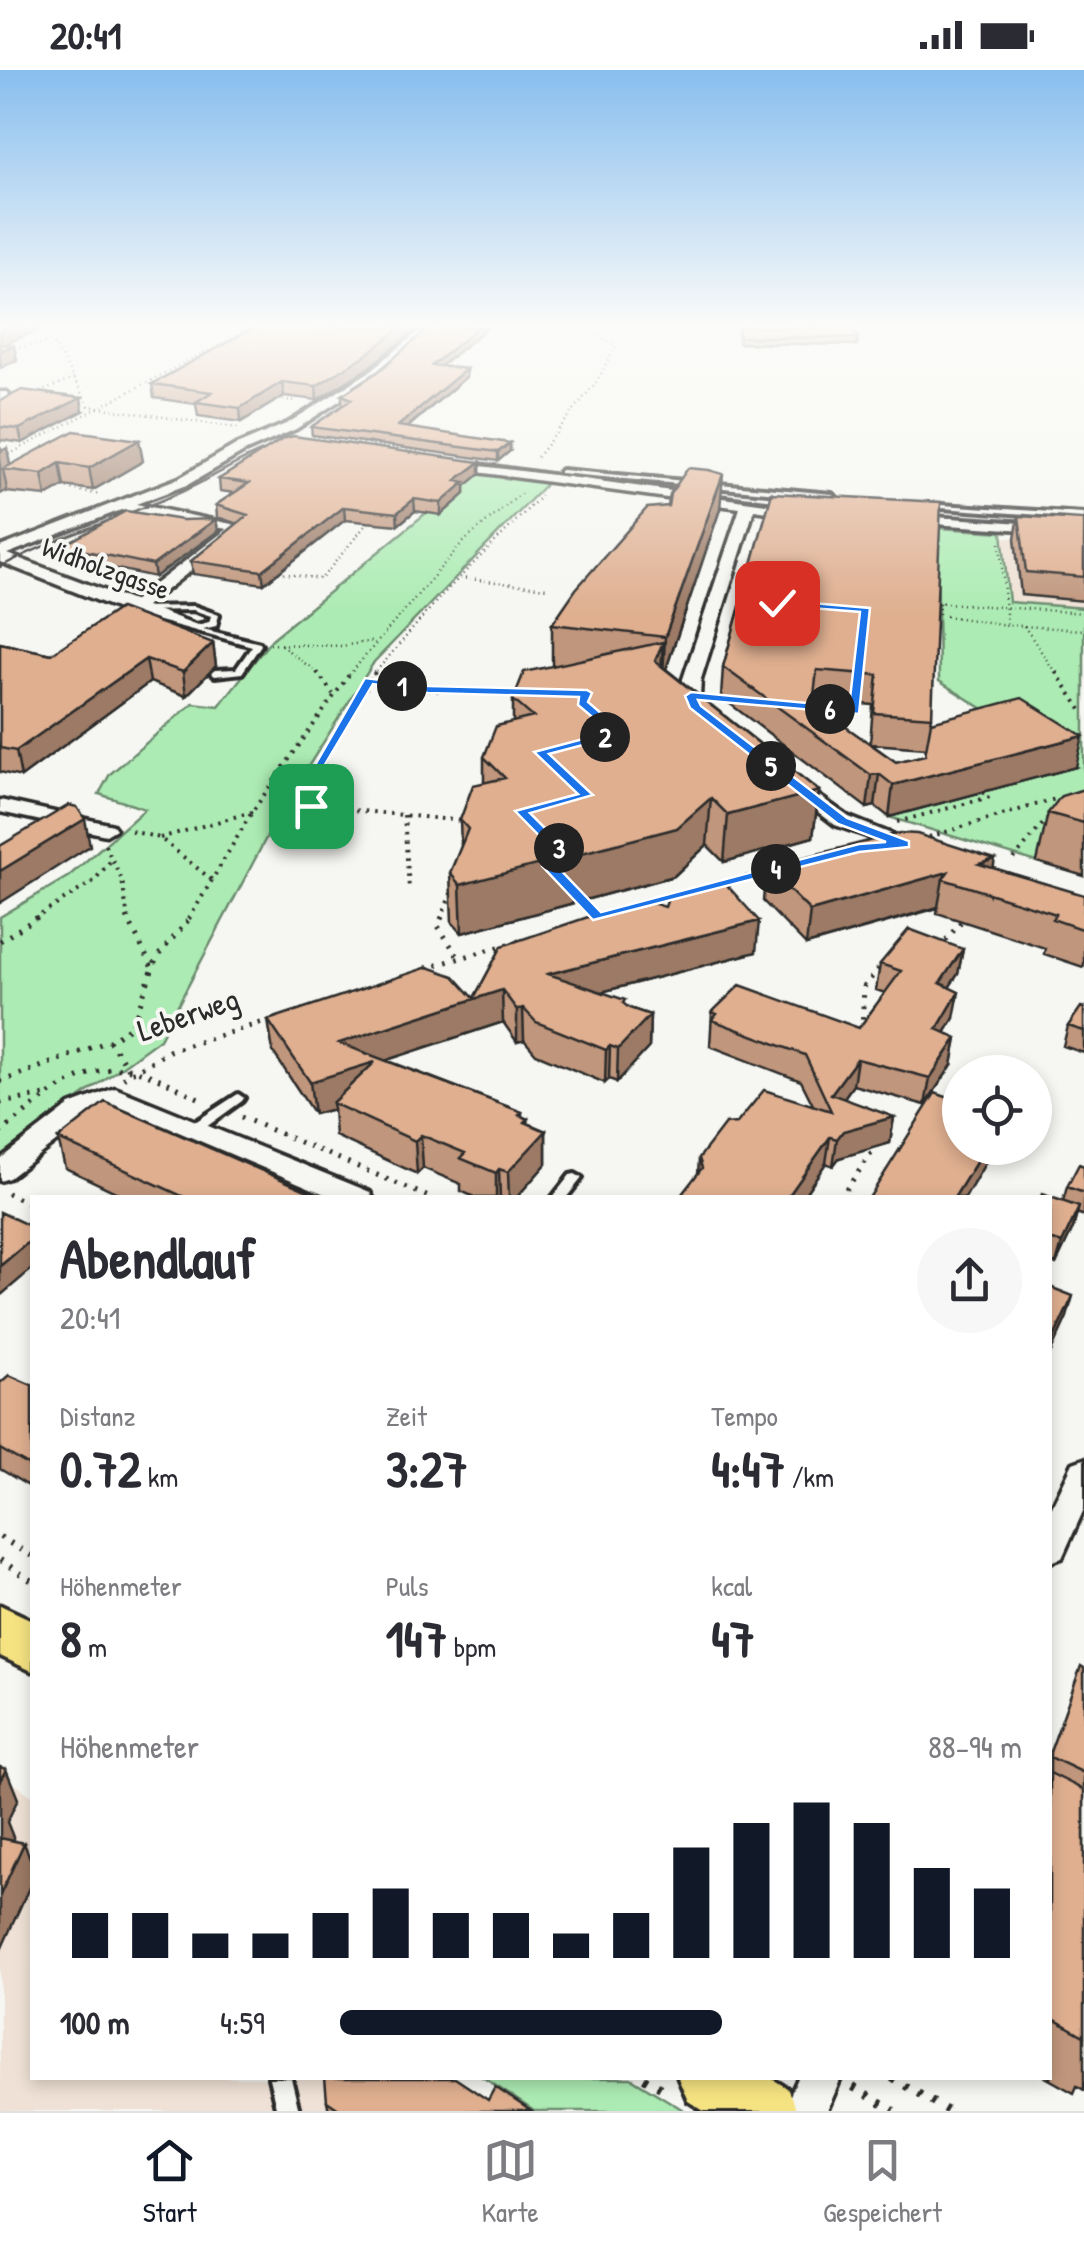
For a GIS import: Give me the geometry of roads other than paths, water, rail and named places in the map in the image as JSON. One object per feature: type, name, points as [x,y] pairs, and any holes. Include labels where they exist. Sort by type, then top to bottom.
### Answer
[{"type":"main road","points":[[0,1628],[30,1647]]},
{"type":"main road","points":[[714,2080],[764,2111]]},
{"type":"street","points":[[0,554],[184,481],[293,422]]},
{"type":"street","points":[[278,431],[298,442]]},
{"type":"street","points":[[440,459],[710,497],[747,508],[818,513]]},
{"type":"street","points":[[120,504],[238,526],[238,531],[132,609]]},
{"type":"street","points":[[722,729],[696,708],[691,696],[692,679],[747,508]]},
{"type":"street","points":[[895,518],[1084,530]]},
{"type":"street","name":"Widholzgasse","points":[[0,554],[132,609],[194,629]]},
{"type":"street","points":[[768,764],[842,821],[943,856]]},
{"type":"street","points":[[0,806],[112,832]]},
{"type":"street","points":[[0,1172],[79,1111],[116,1096],[353,1195]]},
{"type":"street","points":[[1052,1543],[1072,1489]]},
{"type":"street","points":[[805,2111],[819,2080]]},
{"type":"lane","points":[[554,477],[839,497]]},
{"type":"lane","points":[[922,504],[1084,516]]},
{"type":"lane","points":[[132,609],[194,608],[215,615],[212,624],[194,629]]},
{"type":"lane","points":[[194,629],[257,645],[239,671],[216,673]]},
{"type":"lane","points":[[198,1127],[219,1108],[238,1098]]},
{"type":"lane","points":[[561,1195],[575,1178]]},
{"type":"lane","points":[[280,2080],[288,2111]]},
{"type":"tram line","points":[[293,439],[461,460]]},
{"type":"tram line","points":[[0,567],[179,493],[256,454],[307,441]]},
{"type":"tram line","points":[[450,461],[798,504]]},
{"type":"tram line","points":[[912,514],[1084,526]]}]
